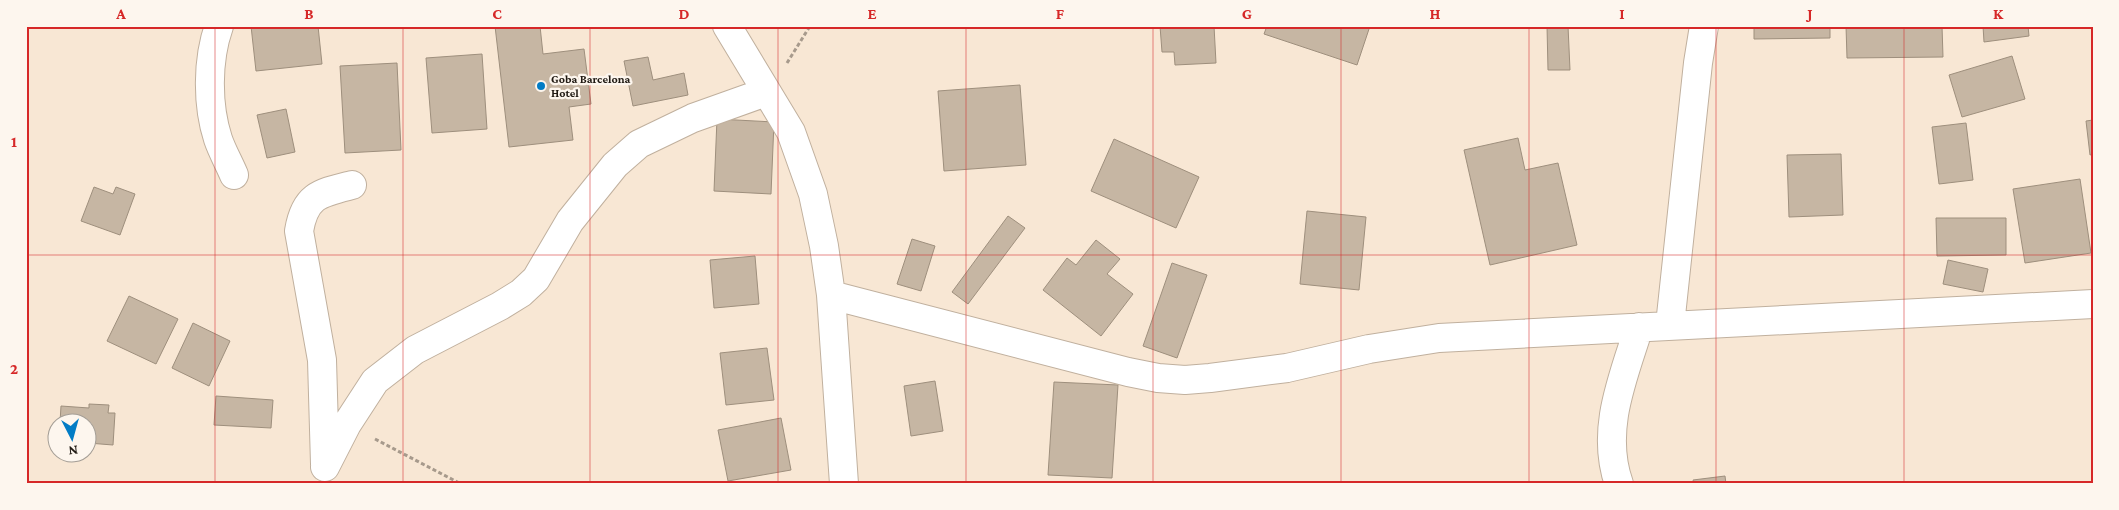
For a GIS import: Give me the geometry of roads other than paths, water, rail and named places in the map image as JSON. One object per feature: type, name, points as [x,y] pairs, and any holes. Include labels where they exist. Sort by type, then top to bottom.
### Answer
[{"type":"street","points":[[219,26],[214,41],[210,94],[218,138],[234,175]]},
{"type":"street","points":[[726,26],[791,132],[813,194],[824,246],[831,295],[844,484]]},
{"type":"street","points":[[1670,325],[1677,246],[1704,26]]},
{"type":"street","points":[[326,476],[347,424],[375,382],[415,350],[500,306],[521,293],[536,279],[570,221],[615,165],[639,144],[693,118],[766,92]]},
{"type":"street","points":[[326,476],[322,360],[299,231],[305,210],[320,193],[352,184]]},
{"type":"street","points":[[831,295],[1128,372],[1158,378],[1185,380],[1287,368],[1370,349],[1439,338],[1639,326],[2093,304]]},
{"type":"street","points":[[1619,484],[1615,473],[1611,440],[1615,405],[1639,326]]},
{"type":"place","name":"Goba Barcelona Hotel","points":[[541,86]]}]
